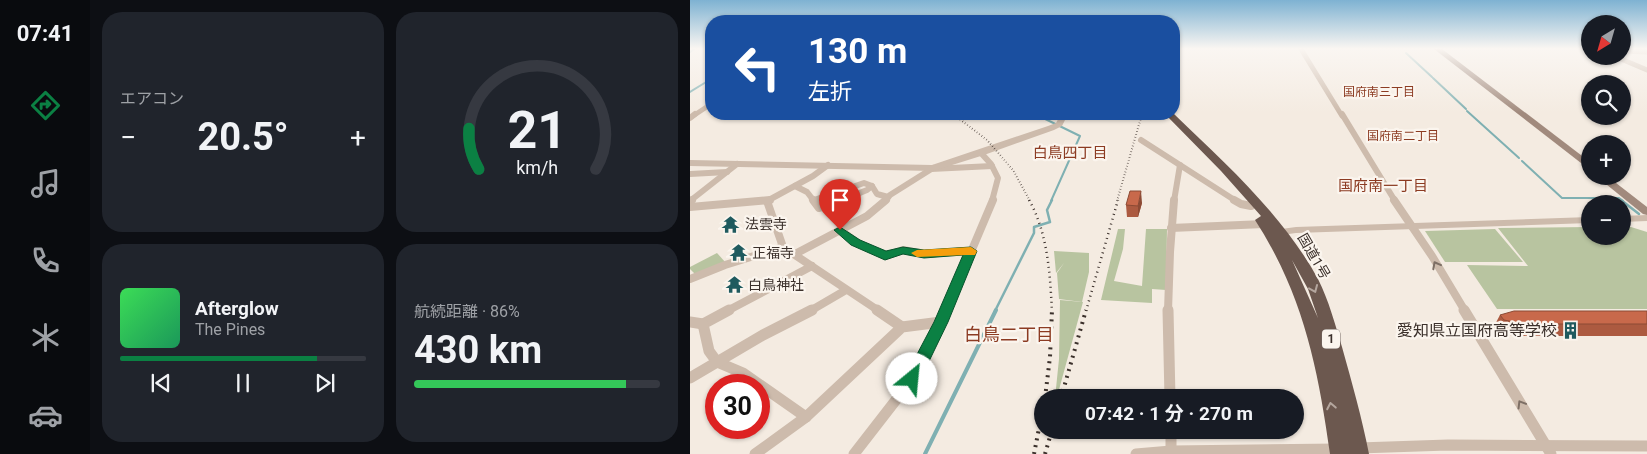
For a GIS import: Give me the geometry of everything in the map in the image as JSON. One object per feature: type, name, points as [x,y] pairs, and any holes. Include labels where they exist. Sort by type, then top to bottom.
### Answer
[{"type":"highway","name":"国道1号","points":[[1166,120],[1251,206],[1307,272],[1323,311],[1345,387],[1358,451]]},
{"type":"highway","name":"国道1号","points":[[1175,120],[1244,189],[1272,230],[1292,270],[1304,300],[1327,386],[1340,451]]},
{"type":"main road","points":[[1463,70],[1581,161]]},
{"type":"main road","points":[[1611,185],[1646,217]]},
{"type":"street","points":[[1314,70],[1411,226],[1432,256],[1548,450]]},
{"type":"street","points":[[690,118],[705,108]]},
{"type":"street","points":[[795,254],[867,216],[882,205],[888,197],[931,168],[981,153],[1051,128],[1059,124],[1061,120]]},
{"type":"street","points":[[1141,140],[1241,204],[1251,206]]},
{"type":"street","points":[[854,454],[912,379],[941,322],[971,251],[996,189],[998,179],[992,166],[981,153]]},
{"type":"street","points":[[690,163],[931,168],[992,166]]},
{"type":"street","points":[[690,200],[737,164]]},
{"type":"street","points":[[1170,389],[1171,228],[1180,165]]},
{"type":"street","points":[[690,207],[767,201],[828,166]]},
{"type":"street","points":[[690,174],[727,172]]},
{"type":"street","points":[[795,186],[807,192],[819,208],[867,190],[872,186],[877,194],[888,197]]},
{"type":"street","points":[[690,191],[702,189]]},
{"type":"street","points":[[767,201],[783,246],[902,327]]},
{"type":"street","points":[[1631,218],[1646,217]]},
{"type":"street","points":[[1171,228],[1296,230],[1581,220]]},
{"type":"street","points":[[840,230],[856,242],[885,256],[903,250],[924,254],[971,251]]},
{"type":"street","points":[[690,279],[783,246]]},
{"type":"street","points":[[690,322],[703,324],[812,266]]},
{"type":"street","points":[[690,378],[763,335],[807,313],[846,290]]},
{"type":"street","points":[[755,454],[806,417],[902,327],[941,322]]},
{"type":"street","points":[[703,324],[709,351],[717,362],[743,373],[806,417]]},
{"type":"street","points":[[1170,439],[1171,451]]},
{"type":"street","points":[[1136,454],[1171,451],[1548,450],[1647,446]]},
{"type":"green space","points":[[1581,227],[1581,245],[1631,245],[1631,227],[1647,232],[1647,309],[1497,309],[1467,265],[1528,266],[1498,228]]},
{"type":"green space","points":[[1118,229],[1125,229],[1123,249],[1114,281],[1142,286],[1146,229],[1167,229],[1166,290],[1152,289],[1152,303],[1101,300]]},
{"type":"green space","points":[[1495,229],[1523,262],[1445,262],[1425,231]]},
{"type":"green space","points":[[1054,251],[1089,253],[1089,272],[1082,302],[1059,299],[1057,273],[1064,263],[1056,273]]},
{"type":"green space","points":[[717,253],[726,263],[696,275],[690,269],[690,267]]},
{"type":"green space","points":[[1060,300],[1083,302],[1059,389],[1056,389],[1059,359]]},
{"type":"building","points":[[1130,191],[1141,191],[1138,206],[1126,205]]},
{"type":"building","points":[[1514,311],[1647,311],[1647,324],[1523,324],[1504,320],[1500,315]]},
{"type":"waterway","points":[[1425,70],[1432,77]]},
{"type":"waterway","points":[[1433,78],[1466,109]]},
{"type":"waterway","points":[[690,92],[705,83]]},
{"type":"waterway","points":[[1467,111],[1519,158]]},
{"type":"waterway","points":[[1047,120],[1080,136],[1051,201]]},
{"type":"waterway","points":[[1522,161],[1562,198],[1581,198]]},
{"type":"waterway","points":[[995,311],[1034,233],[1034,227],[1050,222],[1047,210],[1052,200]]},
{"type":"waterway","points":[[1631,208],[1639,214]]},
{"type":"waterway","points":[[925,454],[996,310]]},
{"type":"railway","points":[[961,120],[987,140],[1013,170],[1030,201]]},
{"type":"railway","points":[[1117,201],[1140,120]]},
{"type":"railway","points":[[1029,200],[1040,226],[1047,254],[1052,311]]},
{"type":"railway","points":[[1086,311],[1118,200]]},
{"type":"railway","points":[[1064,389],[1086,310]]},
{"type":"railway","points":[[1046,389],[1052,311]]},
{"type":"railway","points":[[1034,454],[1037,439]]},
{"type":"railway","points":[[1045,454],[1049,439]]},
{"type":"slow traffic","points":[[917,253],[971,251],[971,253]]},
{"type":"place","name":"法雲寺","points":[[731,224]]},
{"type":"place","name":"正福寺","points":[[738,253]]},
{"type":"place","name":"白鳥神社","points":[[734,285]]},
{"type":"place","name":"愛知県立国府高等学校","points":[[1571,330]]},
{"type":"district","name":"国府南三丁目","points":[[1379,92]]},
{"type":"district","name":"国府南二丁目","points":[[1403,136]]},
{"type":"district","name":"白鳥四丁目","points":[[1070,153]]},
{"type":"district","name":"国府南一丁目","points":[[1383,186]]},
{"type":"district","name":"白鳥二丁目","points":[[1009,335]]},
{"type":"route","points":[[840,230],[856,242],[885,256],[903,250],[924,254],[971,251],[941,322],[912,379]]}]
